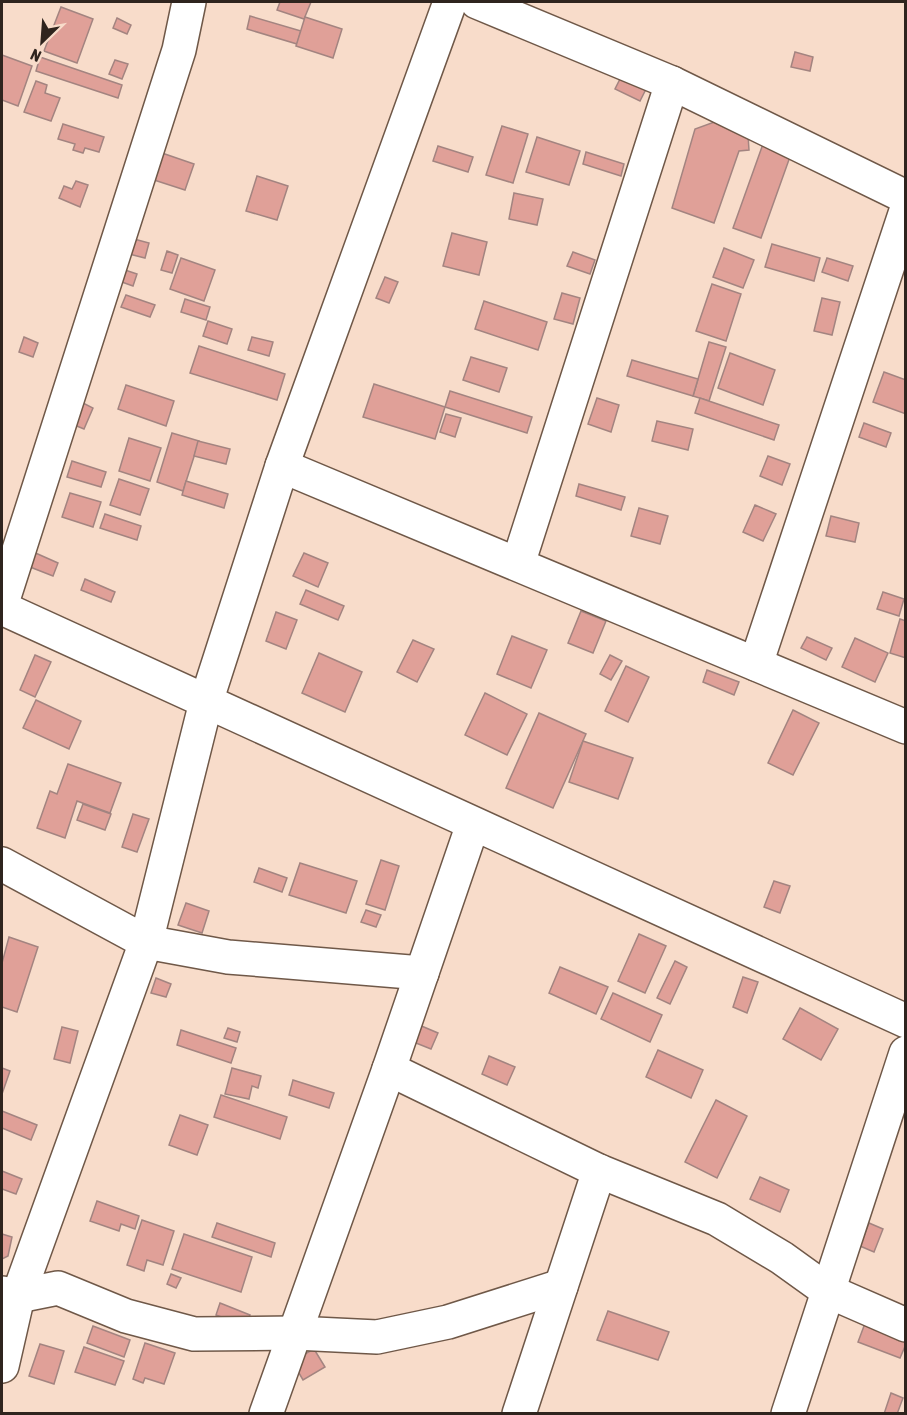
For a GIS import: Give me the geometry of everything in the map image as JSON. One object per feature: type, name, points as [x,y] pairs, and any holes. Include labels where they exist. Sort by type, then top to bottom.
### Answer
[{"type":"street","points":[[2,603],[179,50],[189,2]]},
{"type":"street","points":[[2,1366],[10,1294],[146,942],[206,702],[282,466],[450,2]]},
{"type":"street","points":[[477,2],[672,83],[906,197]]},
{"type":"street","points":[[518,564],[672,83]]},
{"type":"street","points":[[756,664],[906,211]]},
{"type":"street","points":[[282,466],[906,727]]},
{"type":"street","points":[[2,608],[906,1021]]},
{"type":"street","points":[[266,1413],[389,1070],[473,824]]},
{"type":"street","points":[[2,864],[146,942],[228,957],[422,973]]},
{"type":"street","points":[[788,1413],[906,1053]]},
{"type":"street","points":[[389,1070],[599,1171],[717,1219],[782,1258],[828,1291],[906,1324]]},
{"type":"street","points":[[519,1413],[599,1171]]},
{"type":"street","points":[[10,1294],[58,1287],[126,1316],[194,1334],[295,1333],[377,1337],[448,1322],[561,1286]]},
{"type":"building","points":[[280,2],[311,2],[304,19],[277,10]]},
{"type":"building","points":[[61,7],[93,19],[77,63],[44,51]]},
{"type":"building","points":[[250,16],[301,31],[297,44],[247,29]]},
{"type":"building","points":[[305,17],[342,29],[333,58],[296,46]]},
{"type":"building","points":[[117,18],[131,25],[127,34],[113,28]]},
{"type":"building","points":[[795,52],[813,57],[810,71],[791,67]]},
{"type":"building","points":[[2,55],[32,66],[18,106],[2,100]]},
{"type":"building","points":[[40,57],[122,85],[118,98],[36,71]]},
{"type":"building","points":[[115,60],[128,64],[122,79],[109,74]]},
{"type":"building","points":[[621,77],[646,89],[640,101],[615,89]]},
{"type":"building","points":[[36,81],[47,85],[45,93],[60,98],[51,121],[24,112]]},
{"type":"building","points":[[717,121],[748,135],[749,150],[739,151],[714,223],[672,208],[695,129]]},
{"type":"building","points":[[63,124],[104,137],[99,152],[85,148],[83,153],[73,150],[75,144],[58,139]]},
{"type":"building","points":[[502,126],[528,134],[513,183],[486,175]]},
{"type":"building","points":[[537,137],[580,151],[569,185],[526,172]]},
{"type":"building","points":[[763,144],[791,154],[761,238],[733,228]]},
{"type":"building","points":[[438,146],[473,157],[468,172],[433,161]]},
{"type":"building","points":[[586,152],[624,164],[621,176],[583,164]]},
{"type":"building","points":[[162,153],[194,164],[185,190],[154,180]]},
{"type":"building","points":[[257,176],[288,186],[277,220],[246,211]]},
{"type":"building","points":[[76,181],[88,185],[80,207],[59,198],[64,186],[72,189]]},
{"type":"building","points":[[514,193],[543,199],[537,225],[509,219]]},
{"type":"building","points":[[452,233],[487,242],[479,275],[443,266]]},
{"type":"building","points":[[134,239],[149,243],[145,258],[129,254]]},
{"type":"building","points":[[772,244],[820,258],[814,281],[765,267]]},
{"type":"building","points":[[724,248],[754,260],[743,288],[713,277]]},
{"type":"building","points":[[167,251],[178,255],[172,273],[161,270]]},
{"type":"building","points":[[573,252],[595,260],[590,274],[567,266]]},
{"type":"building","points":[[181,258],[215,270],[204,301],[170,289]]},
{"type":"building","points":[[827,258],[853,266],[848,281],[822,272]]},
{"type":"building","points":[[122,269],[137,274],[133,286],[119,281]]},
{"type":"building","points":[[385,277],[398,282],[389,303],[376,298]]},
{"type":"building","points":[[712,284],[741,294],[726,341],[696,331]]},
{"type":"building","points":[[562,293],[580,298],[573,324],[554,319]]},
{"type":"building","points":[[126,295],[155,305],[150,317],[121,307]]},
{"type":"building","points":[[822,298],[840,302],[832,335],[814,331]]},
{"type":"building","points":[[185,299],[210,307],[206,320],[181,312]]},
{"type":"building","points":[[484,301],[547,322],[538,350],[475,329]]},
{"type":"building","points":[[208,321],[232,329],[227,344],[203,336]]},
{"type":"building","points":[[24,337],[38,343],[33,357],[19,352]]},
{"type":"building","points":[[252,337],[273,342],[269,356],[248,350]]},
{"type":"building","points":[[709,342],[726,347],[709,401],[693,396]]},
{"type":"building","points":[[199,346],[285,374],[277,400],[190,373]]},
{"type":"building","points":[[730,353],[775,370],[763,405],[718,388]]},
{"type":"building","points":[[471,357],[507,368],[499,392],[463,380]]},
{"type":"building","points":[[632,360],[698,379],[693,396],[627,376]]},
{"type":"building","points":[[884,372],[906,380],[906,414],[873,402]]},
{"type":"building","points":[[374,384],[445,407],[435,439],[363,417]]},
{"type":"building","points":[[126,385],[174,401],[166,426],[118,409]]},
{"type":"building","points":[[450,391],[532,417],[527,433],[445,407]]},
{"type":"building","points":[[597,398],[619,405],[611,432],[588,424]]},
{"type":"building","points":[[700,398],[779,425],[774,440],[695,413]]},
{"type":"building","points":[[81,402],[93,408],[84,429],[72,424]]},
{"type":"building","points":[[446,414],[461,418],[455,437],[440,432]]},
{"type":"building","points":[[657,421],[693,429],[688,450],[652,441]]},
{"type":"building","points":[[864,423],[891,433],[886,447],[859,437]]},
{"type":"building","points":[[172,433],[199,441],[183,491],[157,482]]},
{"type":"building","points":[[129,438],[161,448],[150,481],[119,471]]},
{"type":"building","points":[[198,441],[230,449],[226,464],[194,456]]},
{"type":"building","points":[[768,456],[790,464],[782,485],[760,476]]},
{"type":"building","points":[[72,461],[106,472],[101,487],[67,477]]},
{"type":"building","points":[[119,479],[149,489],[140,515],[110,505]]},
{"type":"building","points":[[186,481],[228,494],[224,508],[182,495]]},
{"type":"building","points":[[579,484],[625,497],[621,510],[576,496]]},
{"type":"building","points":[[70,493],[101,502],[93,527],[62,517]]},
{"type":"building","points":[[755,505],[776,514],[763,541],[743,532]]},
{"type":"building","points":[[639,508],[668,516],[660,544],[631,536]]},
{"type":"building","points":[[105,514],[141,526],[137,540],[100,528]]},
{"type":"building","points":[[831,516],[859,523],[855,542],[826,536]]},
{"type":"building","points":[[31,551],[58,563],[53,576],[25,565]]},
{"type":"building","points":[[304,553],[328,563],[318,587],[293,576]]},
{"type":"building","points":[[85,579],[115,592],[111,602],[81,590]]},
{"type":"building","points":[[306,590],[344,606],[338,620],[300,604]]},
{"type":"building","points":[[883,592],[904,599],[899,616],[877,609]]},
{"type":"building","points":[[581,611],[606,621],[593,653],[568,643]]},
{"type":"building","points":[[276,612],[297,620],[286,649],[266,641]]},
{"type":"building","points":[[900,619],[906,621],[906,658],[890,653]]},
{"type":"building","points":[[512,636],[547,650],[531,688],[497,674]]},
{"type":"building","points":[[807,637],[832,648],[826,660],[801,648]]},
{"type":"building","points":[[855,638],[888,653],[875,682],[842,667]]},
{"type":"building","points":[[413,640],[434,649],[417,682],[397,672]]},
{"type":"building","points":[[319,653],[362,672],[345,712],[302,693]]},
{"type":"building","points":[[35,655],[51,662],[35,697],[20,690]]},
{"type":"building","points":[[610,655],[622,661],[611,680],[600,674]]},
{"type":"building","points":[[626,666],[649,677],[628,722],[605,711]]},
{"type":"building","points":[[707,670],[739,682],[734,695],[703,682]]},
{"type":"building","points":[[485,693],[527,714],[507,755],[465,735]]},
{"type":"building","points":[[36,700],[81,721],[69,749],[23,728]]},
{"type":"building","points":[[793,710],[819,723],[793,775],[768,763]]},
{"type":"building","points":[[539,713],[586,734],[553,808],[506,788]]},
{"type":"building","points":[[583,741],[633,758],[618,799],[569,782]]},
{"type":"building","points":[[68,764],[121,783],[110,813],[77,801],[65,838],[37,828],[50,791],[57,794]]},
{"type":"building","points":[[83,804],[111,814],[105,830],[77,820]]},
{"type":"building","points":[[133,814],[149,819],[137,852],[122,847]]},
{"type":"building","points":[[381,860],[399,866],[385,910],[366,904]]},
{"type":"building","points":[[300,863],[357,881],[346,913],[289,895]]},
{"type":"building","points":[[259,868],[287,878],[282,892],[254,882]]},
{"type":"building","points":[[774,881],[790,886],[780,913],[764,907]]},
{"type":"building","points":[[186,903],[209,911],[202,933],[178,925]]},
{"type":"building","points":[[366,910],[381,915],[376,927],[361,922]]},
{"type":"building","points":[[639,934],[666,946],[645,993],[618,981]]},
{"type":"building","points":[[9,937],[38,947],[17,1012],[2,1007],[2,963]]},
{"type":"building","points":[[675,961],[687,967],[670,1004],[657,998]]},
{"type":"building","points":[[560,967],[608,987],[596,1014],[549,993]]},
{"type":"building","points":[[743,977],[758,982],[747,1013],[733,1007]]},
{"type":"building","points":[[156,978],[171,984],[166,997],[151,993]]},
{"type":"building","points":[[613,993],[662,1015],[650,1042],[601,1019]]},
{"type":"building","points":[[800,1008],[838,1029],[821,1060],[783,1039]]},
{"type":"building","points":[[412,1022],[438,1033],[431,1049],[406,1039]]},
{"type":"building","points":[[62,1027],[78,1031],[70,1063],[54,1059]]},
{"type":"building","points":[[228,1028],[240,1032],[237,1042],[224,1038]]},
{"type":"building","points":[[181,1030],[236,1048],[231,1063],[177,1045]]},
{"type":"building","points":[[658,1050],[703,1070],[691,1098],[646,1077]]},
{"type":"building","points":[[489,1056],[515,1067],[507,1085],[482,1074]]},
{"type":"building","points":[[2,1068],[10,1071],[2,1094]]},
{"type":"building","points":[[232,1068],[261,1076],[258,1088],[252,1086],[249,1099],[225,1094]]},
{"type":"building","points":[[293,1080],[334,1093],[329,1108],[289,1095]]},
{"type":"building","points":[[221,1095],[287,1117],[280,1139],[214,1117]]},
{"type":"building","points":[[716,1100],[747,1116],[717,1178],[685,1162]]},
{"type":"building","points":[[2,1111],[37,1125],[31,1140],[2,1128]]},
{"type":"building","points":[[180,1115],[208,1125],[197,1155],[169,1145]]},
{"type":"building","points":[[2,1171],[22,1179],[16,1194],[2,1189]]},
{"type":"building","points":[[760,1177],[789,1190],[780,1212],[750,1199]]},
{"type":"building","points":[[97,1201],[139,1216],[135,1229],[121,1224],[119,1231],[90,1221]]},
{"type":"building","points":[[142,1220],[174,1231],[163,1265],[147,1260],[144,1271],[127,1265]]},
{"type":"building","points":[[217,1223],[275,1243],[271,1257],[212,1237]]},
{"type":"building","points":[[869,1223],[883,1229],[874,1252],[860,1246]]},
{"type":"building","points":[[2,1234],[12,1237],[8,1256],[2,1259]]},
{"type":"building","points":[[184,1234],[252,1257],[241,1292],[172,1269]]},
{"type":"building","points":[[171,1274],[181,1278],[176,1288],[167,1284]]},
{"type":"building","points":[[220,1303],[250,1315],[246,1326],[216,1315]]},
{"type":"building","points":[[608,1311],[669,1332],[658,1360],[597,1340]]},
{"type":"building","points":[[867,1318],[906,1333],[906,1344],[900,1358],[858,1342]]},
{"type":"building","points":[[93,1326],[130,1340],[124,1357],[87,1343]]},
{"type":"building","points":[[145,1343],[175,1353],[164,1384],[145,1378],[143,1383],[133,1379]]},
{"type":"building","points":[[40,1344],[64,1351],[54,1384],[29,1376]]},
{"type":"building","points":[[84,1347],[124,1361],[115,1385],[75,1372]]},
{"type":"building","points":[[314,1349],[325,1367],[303,1380],[292,1361]]},
{"type":"building","points":[[891,1393],[903,1398],[897,1414],[884,1414]]}]
